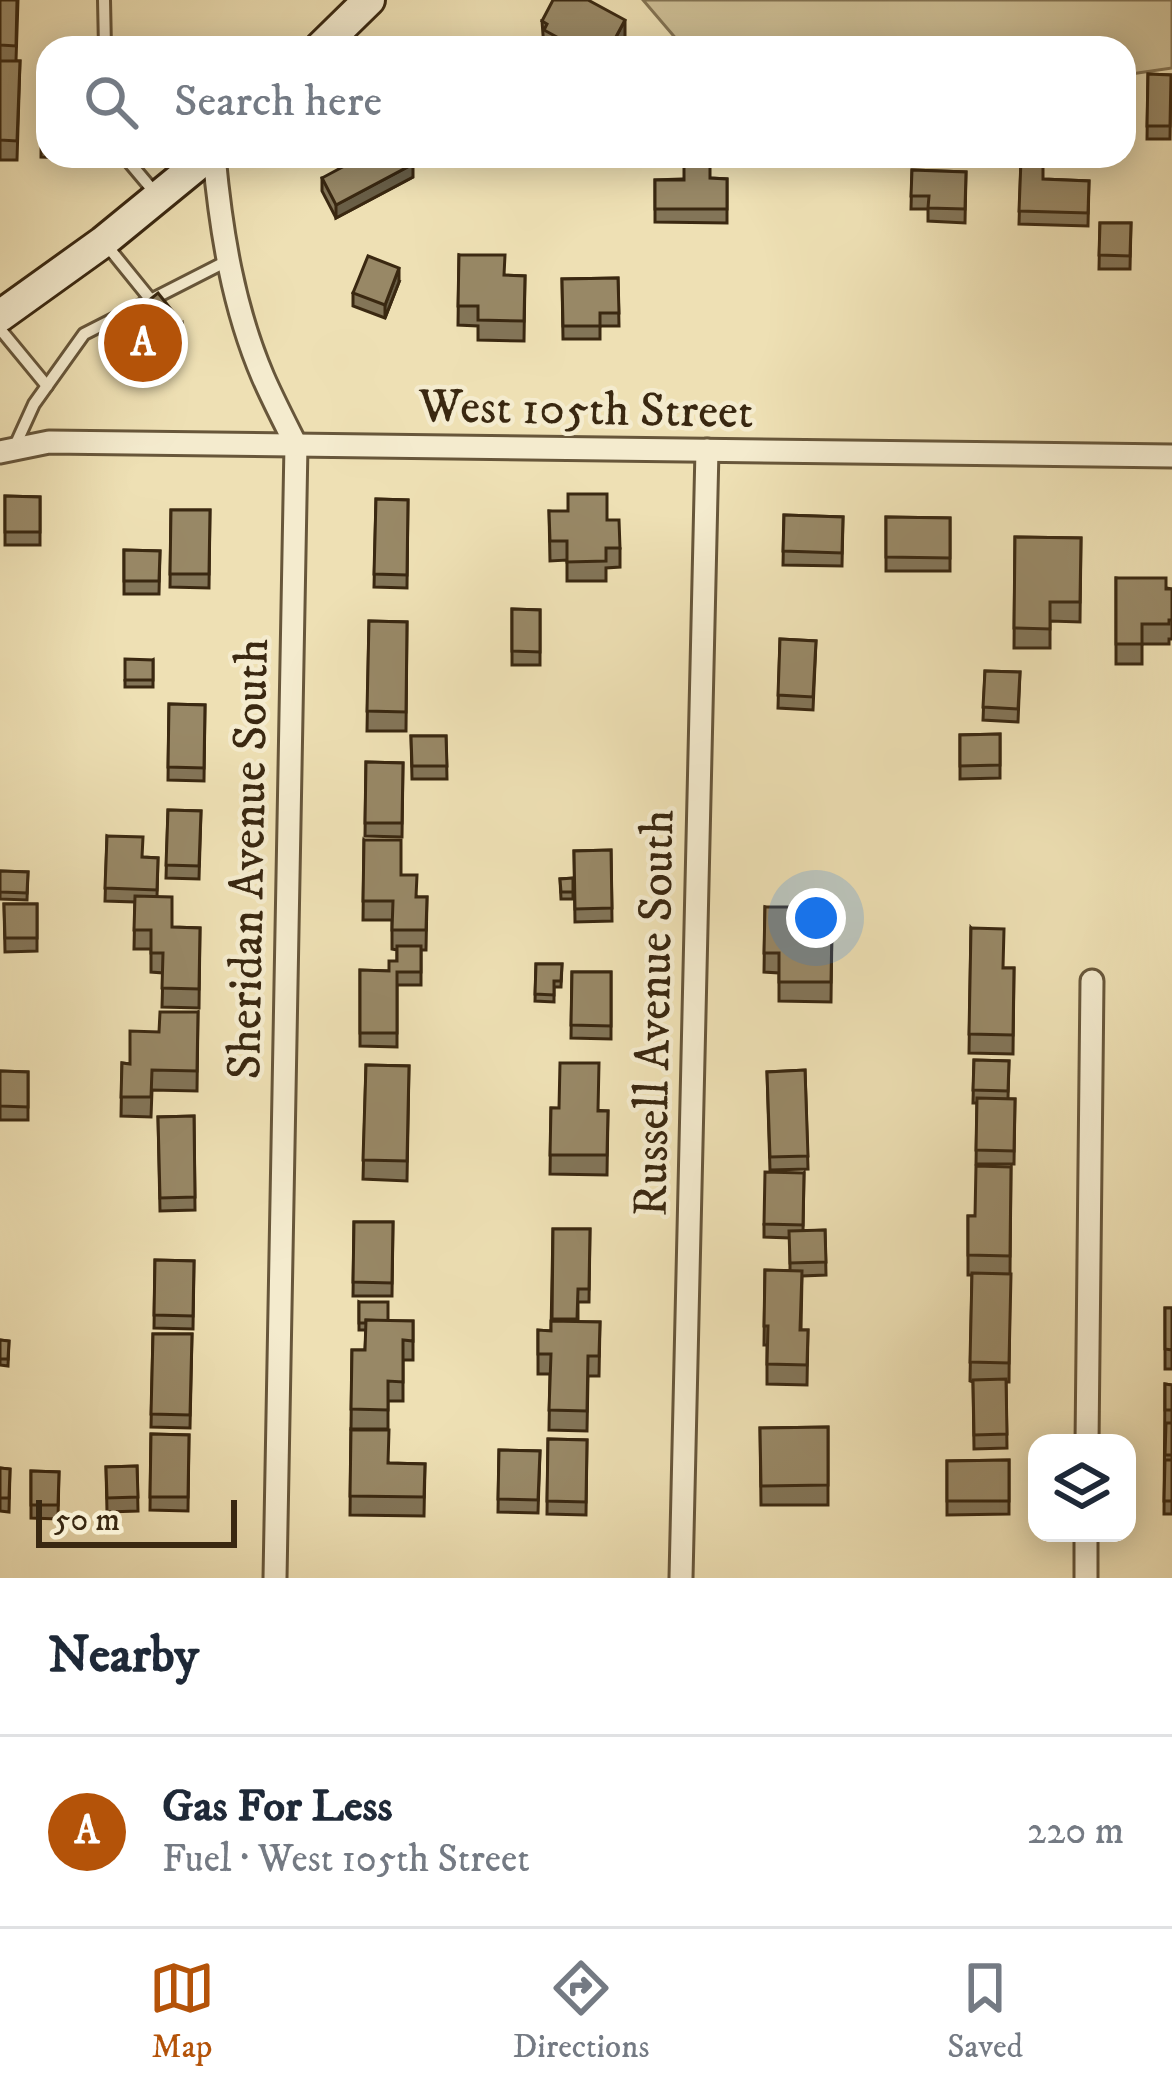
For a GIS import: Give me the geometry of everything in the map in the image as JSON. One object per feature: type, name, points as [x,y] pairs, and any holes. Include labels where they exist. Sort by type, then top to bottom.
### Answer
[{"type":"main road","points":[[332,36],[369,0]]},
{"type":"main road","points":[[0,316],[195,168]]},
{"type":"street","name":"Sheridan Avenue South","points":[[213,168],[238,301],[262,375],[296,446],[274,1578]]},
{"type":"street","name":"West 105th Street","points":[[7,450],[50,442],[1172,456]]},
{"type":"street","name":"Russell Avenue South","points":[[681,1578],[707,450]]},
{"type":"street","points":[[1087,1434],[1092,981]]},
{"type":"street","points":[[1086,1542],[1086,1578]]},
{"type":"lane","points":[[104,0],[105,36]]},
{"type":"lane","points":[[134,168],[158,196]]},
{"type":"lane","points":[[103,242],[151,300]]},
{"type":"lane","points":[[7,450],[84,334],[229,260]]},
{"type":"lane","points":[[0,329],[46,386]]},
{"type":"shaded area","points":[[643,0],[1172,0],[1172,68],[1136,73],[1136,36],[674,36]]},
{"type":"building","points":[[0,0],[17,0],[16,46],[0,45]]},
{"type":"building","points":[[553,0],[588,0],[625,20],[616,36],[555,36],[544,30],[547,24],[542,21]]},
{"type":"building","points":[[0,61],[20,61],[17,141],[0,140]]},
{"type":"building","points":[[1148,74],[1171,75],[1170,126],[1147,126]]},
{"type":"building","points":[[341,168],[405,168],[336,205],[322,178]]},
{"type":"building","points":[[684,168],[710,168],[710,178],[727,179],[727,209],[655,209],[655,180],[684,180]]},
{"type":"building","points":[[1021,168],[1043,168],[1043,179],[1089,181],[1088,213],[1019,211]]},
{"type":"building","points":[[912,170],[966,172],[965,209],[928,208],[929,196],[911,196]]},
{"type":"building","points":[[1100,223],[1131,223],[1130,256],[1099,255]]},
{"type":"building","points":[[459,255],[505,255],[504,275],[525,276],[524,321],[478,320],[478,306],[458,306]]},
{"type":"building","points":[[368,256],[399,268],[385,305],[353,293]]},
{"type":"building","points":[[618,278],[619,313],[600,313],[600,326],[563,326],[562,279]]},
{"type":"building","points":[[158,293],[182,323],[127,366],[104,336]]},
{"type":"building","points":[[568,494],[607,494],[607,520],[619,520],[620,548],[606,548],[606,561],[567,562],[567,541],[550,541],[549,511],[568,511]]},
{"type":"building","points":[[5,496],[40,497],[40,532],[5,532]]},
{"type":"building","points":[[376,499],[408,500],[407,575],[374,574]]},
{"type":"building","points":[[171,510],[210,510],[209,574],[170,574]]},
{"type":"building","points":[[784,515],[843,517],[842,553],[783,551]]},
{"type":"building","points":[[886,517],[950,518],[950,558],[886,557]]},
{"type":"building","points":[[1015,537],[1081,538],[1080,602],[1050,602],[1050,629],[1014,628]]},
{"type":"building","points":[[124,550],[160,551],[159,581],[124,581]]},
{"type":"building","points":[[1116,578],[1166,578],[1166,589],[1172,589],[1172,620],[1142,624],[1142,644],[1116,644]]},
{"type":"building","points":[[512,609],[540,610],[540,652],[512,651]]},
{"type":"building","points":[[369,621],[407,622],[406,712],[367,711]]},
{"type":"building","points":[[780,639],[816,641],[813,697],[778,695]]},
{"type":"building","points":[[125,659],[153,660],[153,680],[125,680]]},
{"type":"building","points":[[985,671],[1020,672],[1018,709],[983,707]]},
{"type":"building","points":[[169,704],[205,705],[204,768],[168,767]]},
{"type":"building","points":[[1000,734],[1000,765],[960,766],[960,735]]},
{"type":"building","points":[[411,736],[446,736],[447,766],[412,766]]},
{"type":"building","points":[[366,762],[403,763],[402,823],[365,823]]},
{"type":"building","points":[[168,810],[201,811],[199,866],[166,865]]},
{"type":"building","points":[[107,836],[143,837],[142,857],[158,858],[157,890],[105,888]]},
{"type":"building","points":[[364,840],[401,840],[401,875],[417,875],[416,897],[427,897],[426,930],[392,930],[393,901],[363,901]]},
{"type":"building","points":[[611,850],[612,908],[575,909],[574,851]]},
{"type":"building","points":[[0,871],[28,872],[27,893],[0,892]]},
{"type":"building","points":[[573,878],[573,892],[561,892],[560,879]]},
{"type":"building","points":[[135,896],[172,897],[172,927],[200,928],[199,989],[162,988],[163,953],[151,953],[151,930],[134,930]]},
{"type":"building","points":[[4,904],[37,904],[37,938],[5,938]]},
{"type":"building","points":[[765,907],[803,907],[803,923],[832,924],[831,982],[779,982],[779,953],[764,953]]},
{"type":"building","points":[[971,928],[1004,929],[1003,968],[1014,968],[1013,1035],[969,1034]]},
{"type":"building","points":[[397,946],[421,946],[421,972],[397,972],[397,1033],[360,1033],[360,970],[389,971],[389,961],[397,961]]},
{"type":"building","points":[[536,964],[562,964],[554,995],[535,994]]},
{"type":"building","points":[[572,972],[611,972],[611,1026],[571,1025]]},
{"type":"building","points":[[160,1012],[198,1012],[197,1071],[152,1070],[151,1097],[121,1097],[122,1063],[130,1064],[130,1031],[159,1032]]},
{"type":"building","points":[[974,1060],[1009,1061],[1008,1091],[973,1090]]},
{"type":"building","points":[[560,1063],[599,1063],[598,1111],[608,1111],[607,1155],[550,1155],[551,1108],[559,1108]]},
{"type":"building","points":[[366,1065],[409,1066],[407,1161],[363,1160]]},
{"type":"building","points":[[805,1070],[808,1156],[770,1157],[767,1072]]},
{"type":"building","points":[[0,1071],[28,1072],[28,1107],[0,1106]]},
{"type":"building","points":[[977,1098],[1015,1099],[1014,1151],[976,1150]]},
{"type":"building","points":[[194,1116],[195,1197],[160,1198],[158,1117]]},
{"type":"building","points":[[976,1166],[1011,1167],[1010,1256],[968,1255]]},
{"type":"building","points":[[765,1172],[804,1173],[803,1225],[764,1224]]},
{"type":"building","points":[[354,1222],[393,1222],[392,1283],[353,1282]]},
{"type":"building","points":[[553,1229],[590,1229],[589,1289],[578,1289],[577,1319],[552,1319]]},
{"type":"building","points":[[825,1230],[826,1262],[790,1263],[789,1231]]},
{"type":"building","points":[[155,1260],[194,1261],[193,1316],[154,1315]]},
{"type":"building","points":[[765,1270],[802,1271],[800,1330],[808,1330],[807,1365],[767,1364]]},
{"type":"building","points":[[972,1273],[1011,1274],[1009,1363],[970,1362]]},
{"type":"building","points":[[359,1302],[388,1302],[388,1321],[359,1323]]},
{"type":"building","points":[[1165,1308],[1172,1308],[1172,1350],[1165,1349]]},
{"type":"building","points":[[366,1320],[413,1321],[413,1341],[403,1340],[403,1382],[388,1381],[388,1410],[351,1409],[352,1350],[365,1350]]},
{"type":"building","points":[[551,1321],[600,1322],[599,1356],[588,1356],[587,1411],[549,1410],[551,1354],[538,1354],[538,1330],[551,1331]]},
{"type":"building","points":[[153,1334],[192,1334],[190,1415],[151,1414]]},
{"type":"building","points":[[0,1340],[9,1341],[8,1359],[0,1359]]},
{"type":"building","points":[[1006,1379],[1007,1434],[974,1435],[973,1380]]},
{"type":"building","points":[[1165,1384],[1172,1385],[1172,1410],[1165,1410]]},
{"type":"building","points":[[1166,1423],[1172,1423],[1172,1455],[1165,1455]]},
{"type":"building","points":[[828,1427],[828,1485],[761,1486],[760,1428]]},
{"type":"building","points":[[351,1430],[389,1430],[388,1463],[425,1464],[424,1497],[350,1496]]},
{"type":"building","points":[[151,1434],[189,1435],[188,1497],[150,1497]]},
{"type":"building","points":[[548,1439],[587,1440],[586,1502],[547,1501]]},
{"type":"building","points":[[499,1450],[540,1451],[538,1500],[498,1499]]},
{"type":"building","points":[[1009,1460],[1009,1501],[947,1501],[947,1461]]},
{"type":"building","points":[[1165,1460],[1172,1460],[1172,1501],[1164,1501]]},
{"type":"building","points":[[137,1466],[138,1497],[107,1498],[106,1467]]},
{"type":"building","points":[[0,1468],[10,1469],[9,1498],[0,1498]]},
{"type":"building","points":[[31,1471],[59,1472],[58,1505],[31,1505]]},
{"type":"place","name":"Gas For Less","points":[[143,343]]}]
